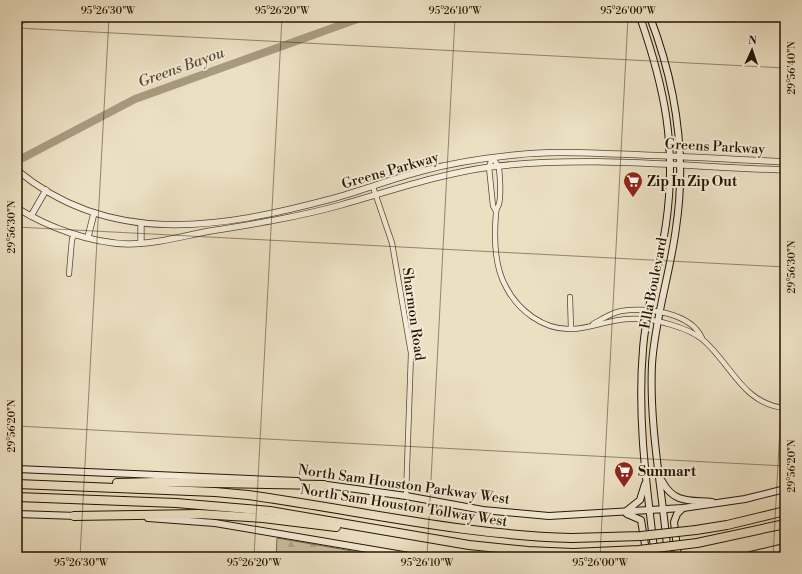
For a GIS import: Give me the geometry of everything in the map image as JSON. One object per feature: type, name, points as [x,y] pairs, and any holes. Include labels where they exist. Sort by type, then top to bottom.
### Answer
[{"type":"highway","points":[[41,485],[156,482],[324,485]]},
{"type":"highway","name":"North Sam Houston Tollway West","points":[[17,484],[208,491],[248,495],[472,531],[534,537],[572,538],[641,536],[727,525],[785,510]]},
{"type":"highway","name":"North Sam Houston Tollway West","points":[[17,497],[221,506],[270,511],[408,533]]},
{"type":"highway","points":[[74,516],[199,514],[263,518],[408,533],[498,549],[573,553],[639,550],[697,543],[785,524]]},
{"type":"main road","name":"Ella Boulevard","points":[[640,17],[664,99],[669,131],[670,165],[668,208],[662,247],[646,320],[641,395],[642,440],[655,557]]},
{"type":"main road","name":"Ella Boulevard","points":[[650,17],[659,40],[674,97],[680,156],[679,209],[657,322],[651,395],[668,557]]},
{"type":"main road","points":[[649,44],[659,40]]},
{"type":"main road","points":[[664,99],[674,97]]},
{"type":"main road","points":[[662,247],[672,248]]},
{"type":"main road","points":[[641,395],[651,395]]},
{"type":"main road","points":[[642,440],[655,439]]},
{"type":"main road","name":"North Sam Houston Parkway West","points":[[17,469],[288,480],[406,496],[483,510],[526,515],[556,516],[683,508],[722,503],[785,489]]},
{"type":"main road","points":[[646,472],[645,487],[640,500],[624,512],[641,520],[647,557]]},
{"type":"main road","points":[[660,478],[668,491],[678,498],[687,501],[722,503]]},
{"type":"main road","points":[[678,557],[674,522],[677,514],[683,508]]},
{"type":"main road","points":[[17,514],[172,519],[215,523],[415,557]]},
{"type":"main road","points":[[742,557],[784,547]]},
{"type":"street","points":[[20,20],[34,17]]},
{"type":"street","name":"Greens Parkway","points":[[17,170],[46,190],[71,204],[94,213],[141,224],[183,225],[226,221],[302,206],[436,168],[492,158],[539,153],[680,156],[785,162]]},
{"type":"street","points":[[611,162],[612,154]]},
{"type":"street","points":[[492,158],[499,166],[499,204],[496,210],[497,258],[500,274],[513,299],[523,311],[536,320],[557,328],[571,329],[630,319],[646,320],[683,328],[702,340],[747,391],[761,402],[785,408]]},
{"type":"street","points":[[492,158],[489,167],[493,206],[496,210]]},
{"type":"street","points":[[734,159],[734,168]]},
{"type":"street","name":"Greens Parkway","points":[[17,208],[31,216],[75,234],[102,241],[129,244],[158,242],[273,221],[376,195],[438,176],[489,167],[553,162],[611,162],[785,170]]},
{"type":"street","points":[[436,168],[438,176]]},
{"type":"street","name":"Sharmon Road","points":[[373,187],[392,243],[411,360],[406,496]]},
{"type":"street","points":[[31,216],[46,190]]},
{"type":"street","points":[[88,237],[94,213]]},
{"type":"street","points":[[141,224],[141,243]]},
{"type":"street","points":[[69,274],[72,239],[75,234]]},
{"type":"street","points":[[570,297],[571,329]]},
{"type":"street","points":[[591,325],[620,312],[648,310],[670,315],[687,323],[700,333],[702,340]]},
{"type":"green space","points":[[277,538],[352,551],[360,557],[276,557]]},
{"type":"waterway","name":"Greens Bayou","points":[[17,161],[135,99],[363,17]]},
{"type":"place","name":"Zip In Zip Out","points":[[633,198]]},
{"type":"place","name":"Sunmart","points":[[624,488]]}]
